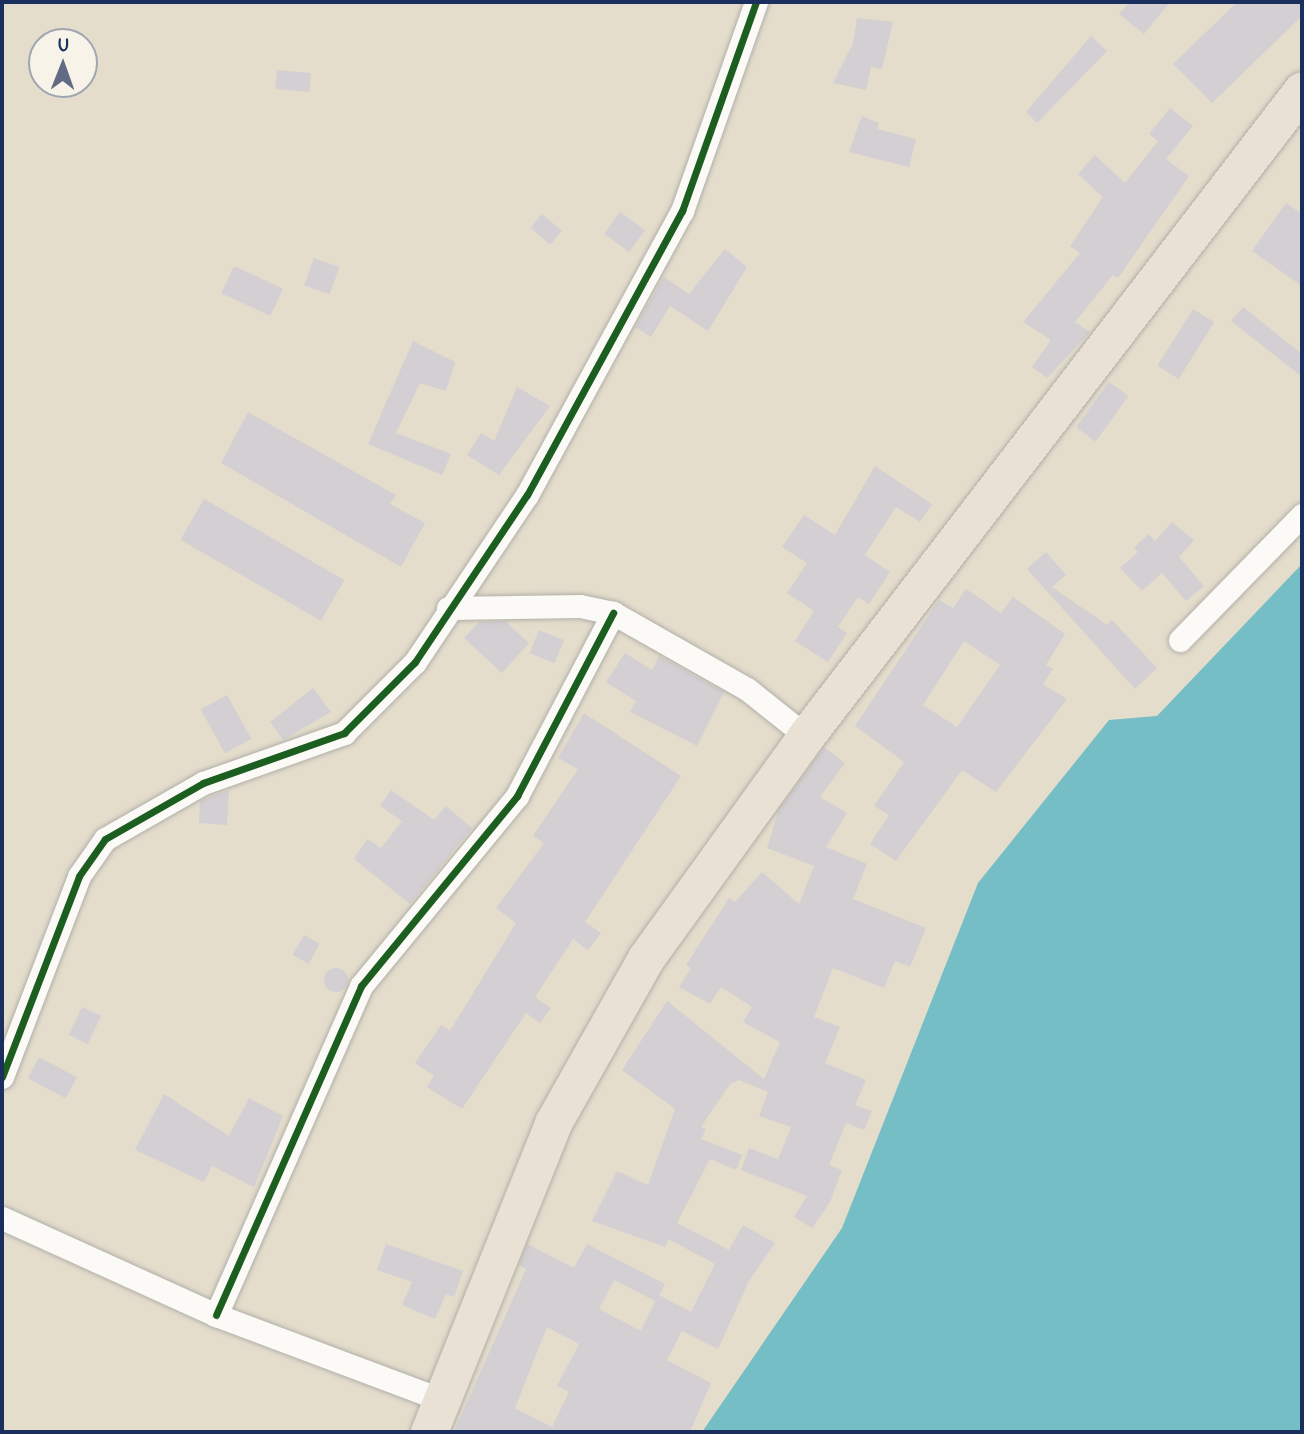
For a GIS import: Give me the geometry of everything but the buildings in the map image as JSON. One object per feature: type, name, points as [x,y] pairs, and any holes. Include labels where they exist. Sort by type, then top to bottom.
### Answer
[{"type":"highway","points":[[436,1416],[553,1124],[608,1017],[680,906],[806,736],[1302,90]]},
{"type":"street","points":[[2,1077],[79,876],[105,839],[203,783],[344,733],[415,662],[448,608],[527,495],[682,211],[755,2]]},
{"type":"street","points":[[1180,640],[1302,516]]},
{"type":"street","points":[[448,608],[568,606],[613,613],[747,689],[806,736]]},
{"type":"street","points":[[216,1315],[361,986],[517,796],[613,613]]},
{"type":"street","points":[[2,1218],[436,1416]]},
{"type":"water","points":[[1302,564],[1302,1432],[702,1432],[842,1228],[978,883],[1109,720],[1157,716]]},
{"type":"cycle path","points":[[2,1077],[79,876],[105,839],[203,783],[344,733],[415,662],[527,495],[682,211],[756,2]]},
{"type":"cycle path","points":[[216,1315],[361,986],[517,796],[613,613]]}]
